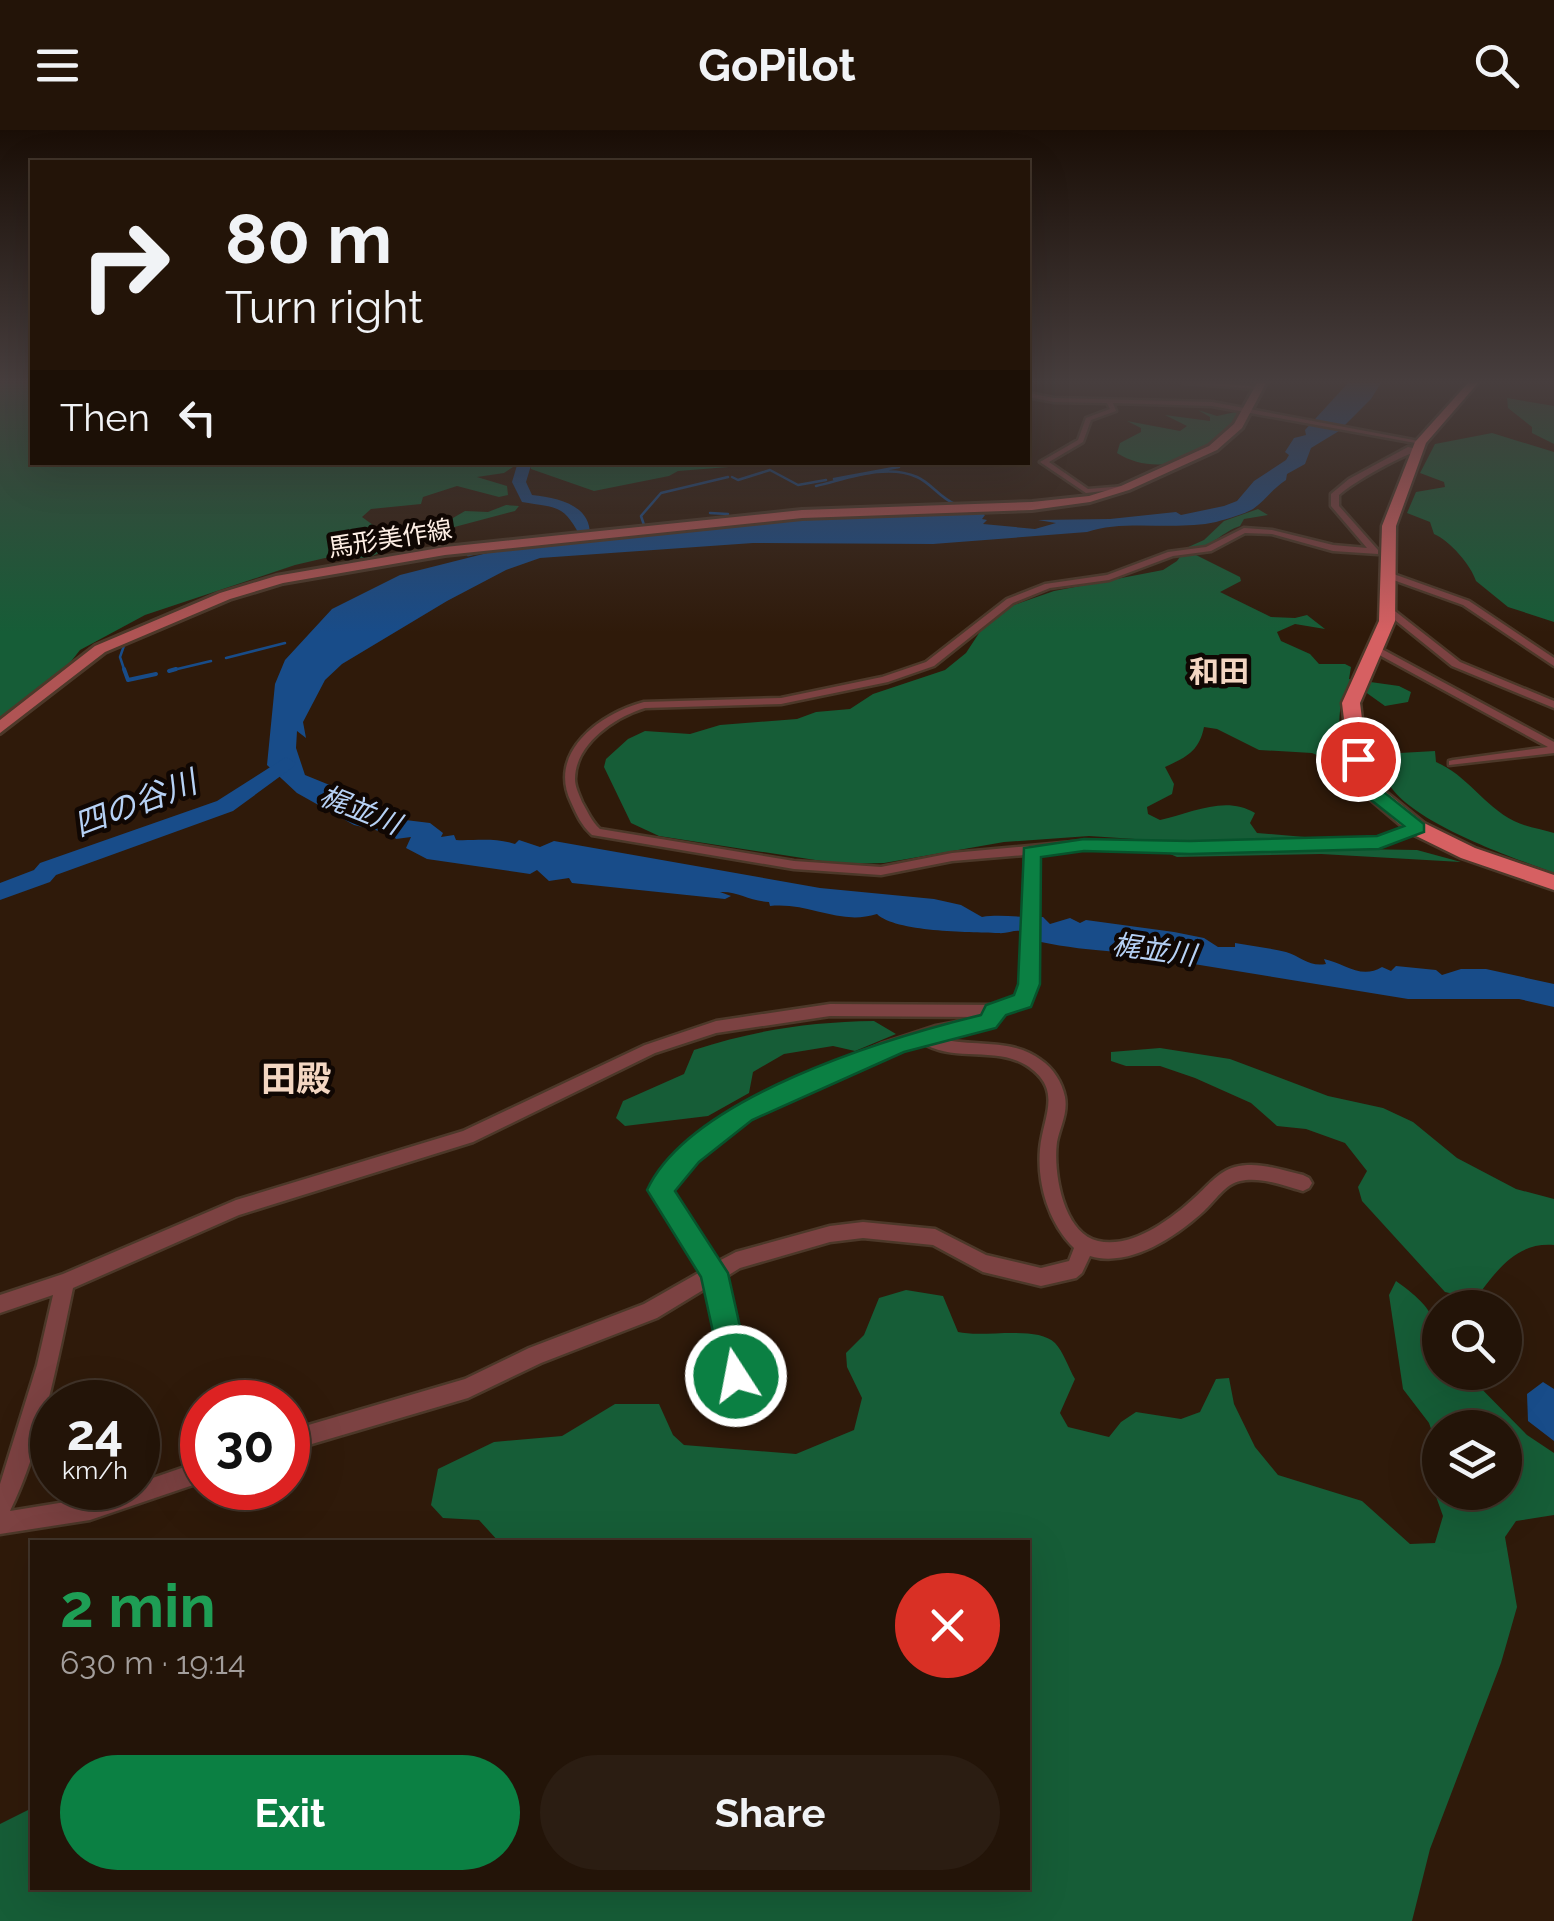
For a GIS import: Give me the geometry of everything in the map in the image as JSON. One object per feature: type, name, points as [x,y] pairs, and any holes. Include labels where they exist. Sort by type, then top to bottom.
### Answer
[{"type":"main road","name":"馬形美作線","points":[[0,728],[112,642],[225,596],[307,573],[473,548],[802,514],[1050,505],[1125,488],[1172,467]]},
{"type":"main road","points":[[1412,467],[1389,526],[1383,561],[1388,610],[1384,630],[1351,704],[1358,759],[1378,796],[1417,828],[1468,853],[1554,883]]},
{"type":"street","points":[[1051,467],[1086,490],[1125,488]]},
{"type":"street","points":[[1383,561],[1335,506],[1335,494],[1350,482],[1386,467]]},
{"type":"street","points":[[1417,828],[1379,842],[1190,848],[1084,845],[1031,852],[1003,851],[860,871],[779,863],[613,836],[589,828],[568,776],[592,736],[624,710],[644,705],[781,702],[912,672],[944,655],[992,611],[1010,601],[1048,586],[1095,580],[1171,554],[1208,549],[1237,532],[1272,532],[1383,561],[1466,603],[1554,663]]},
{"type":"street","points":[[1388,610],[1456,664],[1554,705]]},
{"type":"street","points":[[1384,630],[1412,630]]},
{"type":"street","points":[[1375,649],[1554,748]]},
{"type":"street","points":[[1453,763],[1554,748]]},
{"type":"street","points":[[0,1304],[66,1282],[236,1208],[467,1137],[650,1049],[716,1027],[830,1010],[994,1011],[1023,1001],[1027,995],[1030,947],[1031,852]]},
{"type":"street","points":[[736,1376],[714,1273],[668,1204],[660,1190],[662,1186],[690,1154],[743,1112],[923,1036],[988,1022],[995,1016],[994,1011]]},
{"type":"street","points":[[923,1036],[936,1044],[1024,1056],[1044,1071],[1060,1103],[1047,1155],[1054,1190],[1064,1222],[1084,1248],[1113,1252],[1150,1239],[1200,1204],[1228,1178],[1240,1173],[1302,1183]]},
{"type":"street","points":[[310,1435],[468,1388],[536,1355],[638,1317],[714,1273],[760,1252],[850,1230],[934,1237],[948,1241],[983,1264],[1041,1277],[1069,1272],[1076,1267],[1084,1248]]},
{"type":"street","points":[[0,1507],[12,1483],[47,1365],[66,1282]]},
{"type":"street","points":[[0,1523],[90,1509],[180,1479]]},
{"type":"green space","points":[[0,467],[514,467],[504,473],[477,477],[507,486],[508,495],[499,497],[457,486],[423,497],[421,504],[371,509],[362,517],[384,533],[446,522],[465,511],[488,512],[506,505],[519,506],[515,511],[413,538],[368,558],[325,558],[295,565],[145,615],[80,650],[26,704],[0,718]]},
{"type":"green space","points":[[735,467],[678,471],[594,491],[531,469]]},
{"type":"green space","points":[[1423,467],[1554,467],[1554,622],[1508,607],[1476,581],[1459,554],[1434,534],[1430,522],[1407,513],[1416,492],[1445,487],[1444,482],[1420,473]]},
{"type":"green space","points":[[1258,509],[1268,515],[1244,519],[1240,526],[1193,549],[1194,554],[1240,577],[1241,581],[1220,592],[1271,617],[1307,615],[1325,629],[1295,624],[1277,632],[1281,641],[1310,654],[1319,664],[1351,667],[1349,679],[1399,686],[1411,692],[1408,702],[1385,706],[1364,691],[1345,693],[1339,729],[1348,774],[1338,775],[1324,758],[1312,753],[1259,750],[1217,729],[1204,727],[1190,753],[1165,767],[1174,784],[1172,794],[1147,807],[1148,814],[1160,820],[1208,807],[1232,806],[1255,813],[1250,823],[1257,833],[1328,839],[1355,849],[1417,850],[1461,862],[1321,854],[1177,857],[1135,839],[1089,836],[1004,842],[884,863],[841,864],[659,836],[631,823],[604,767],[606,759],[628,739],[645,731],[690,734],[720,725],[797,719],[816,712],[850,709],[873,694],[945,670],[966,653],[983,627],[1002,609],[1054,591],[1163,570],[1224,521]]},
{"type":"green space","points":[[1435,751],[1436,762],[1503,815],[1554,833],[1554,873],[1460,836],[1396,793],[1385,777],[1382,754]]},
{"type":"green space","points":[[874,1021],[896,1034],[855,1051],[833,1046],[784,1054],[753,1072],[749,1093],[708,1116],[625,1126],[616,1118],[623,1101],[684,1074],[694,1050],[783,1028]]},
{"type":"green space","points":[[1160,1048],[1230,1059],[1328,1096],[1383,1108],[1413,1122],[1457,1158],[1516,1189],[1554,1199],[1554,1245],[1540,1245],[1518,1253],[1482,1290],[1443,1290],[1362,1201],[1358,1187],[1367,1171],[1345,1143],[1306,1129],[1277,1126],[1251,1103],[1195,1078],[1160,1066],[1126,1066],[1111,1061],[1111,1052]]},
{"type":"green space","points":[[1396,1281],[1422,1303],[1422,1390],[1483,1390],[1502,1410],[1422,1410],[1422,1414],[1403,1389],[1389,1295]]},
{"type":"green space","points":[[906,1290],[943,1296],[958,1332],[1023,1333],[1055,1343],[1075,1379],[1060,1413],[1068,1427],[1109,1437],[1136,1412],[1181,1419],[1200,1412],[1216,1379],[1229,1378],[1234,1404],[1255,1447],[1278,1475],[1362,1501],[1410,1544],[1435,1543],[1443,1516],[1441,1510],[1522,1510],[1522,1430],[1554,1453],[1554,1515],[1516,1521],[1505,1537],[1517,1607],[1501,1663],[1430,1849],[1412,1921],[0,1921],[0,1824],[30,1809],[30,1890],[1030,1890],[1030,1540],[497,1540],[479,1520],[443,1518],[431,1505],[438,1469],[494,1442],[562,1436],[615,1404],[659,1404],[673,1435],[684,1445],[796,1454],[854,1430],[862,1398],[847,1367],[846,1353],[864,1335],[879,1298]]},
{"type":"water","name":"梶並川","points":[[1276,467],[1300,467],[1245,513],[1184,526],[1117,526],[1087,532],[933,544],[753,543],[540,558],[506,570],[447,601],[342,664],[325,680],[303,722],[306,738],[297,731],[296,748],[305,775],[364,799],[381,817],[430,823],[443,833],[441,837],[454,835],[456,840],[515,844],[519,840],[540,847],[554,841],[820,888],[934,899],[961,905],[982,917],[1043,917],[1050,924],[1070,918],[1080,923],[1086,920],[1174,932],[1204,938],[1218,947],[1235,947],[1235,943],[1267,948],[1315,964],[1326,964],[1324,959],[1367,972],[1382,967],[1391,971],[1396,966],[1436,970],[1442,975],[1461,969],[1486,969],[1554,984],[1554,1007],[1519,999],[1408,999],[1050,944],[1020,931],[933,930],[899,924],[877,914],[850,917],[770,906],[769,902],[726,892],[720,892],[731,896],[725,899],[572,883],[569,878],[549,881],[537,870],[530,874],[427,859],[406,848],[411,837],[396,839],[392,834],[354,825],[297,793],[267,765],[275,684],[285,660],[332,609],[400,575],[507,548],[795,518],[916,512],[963,515],[978,511],[987,520],[983,524],[1035,529],[1056,523],[1038,520],[1110,519],[1176,512],[1181,515],[1237,501],[1254,481]]},
{"type":"water","points":[[1543,1382],[1554,1389],[1554,1441],[1528,1421],[1527,1394]]},
{"type":"waterway","points":[[524,467],[519,482],[527,499],[564,505],[576,515],[585,533]]},
{"type":"waterway","points":[[834,479],[899,467]]},
{"type":"waterway","points":[[732,477],[738,480],[770,470],[798,485],[826,480]]},
{"type":"waterway","points":[[816,486],[866,474],[905,473],[922,480],[955,504]]},
{"type":"waterway","points":[[645,528],[641,516],[661,493],[728,477]]},
{"type":"waterway","points":[[809,510],[946,505]]},
{"type":"waterway","points":[[710,513],[728,514]]},
{"type":"waterway","points":[[468,555],[490,550]]},
{"type":"waterway","points":[[124,669],[120,657],[126,640]]},
{"type":"waterway","points":[[226,658],[285,643]]},
{"type":"waterway","points":[[176,669],[169,671],[211,661]]},
{"type":"waterway","points":[[124,669],[128,680],[156,674]]},
{"type":"waterway","name":"四の谷川","points":[[0,892],[42,876],[48,869],[225,806],[286,763]]},
{"type":"district","name":"和田","points":[[1219,671]]},
{"type":"district","name":"田殿","points":[[296,1078]]},
{"type":"route","points":[[736,1376],[720,1286],[660,1190],[690,1154],[743,1112],[899,1044],[988,1022],[995,1016],[994,1011],[1023,1001],[1029,984],[1031,852],[1084,845],[1190,848],[1379,842],[1396,839],[1417,828],[1369,786],[1358,759]]}]
